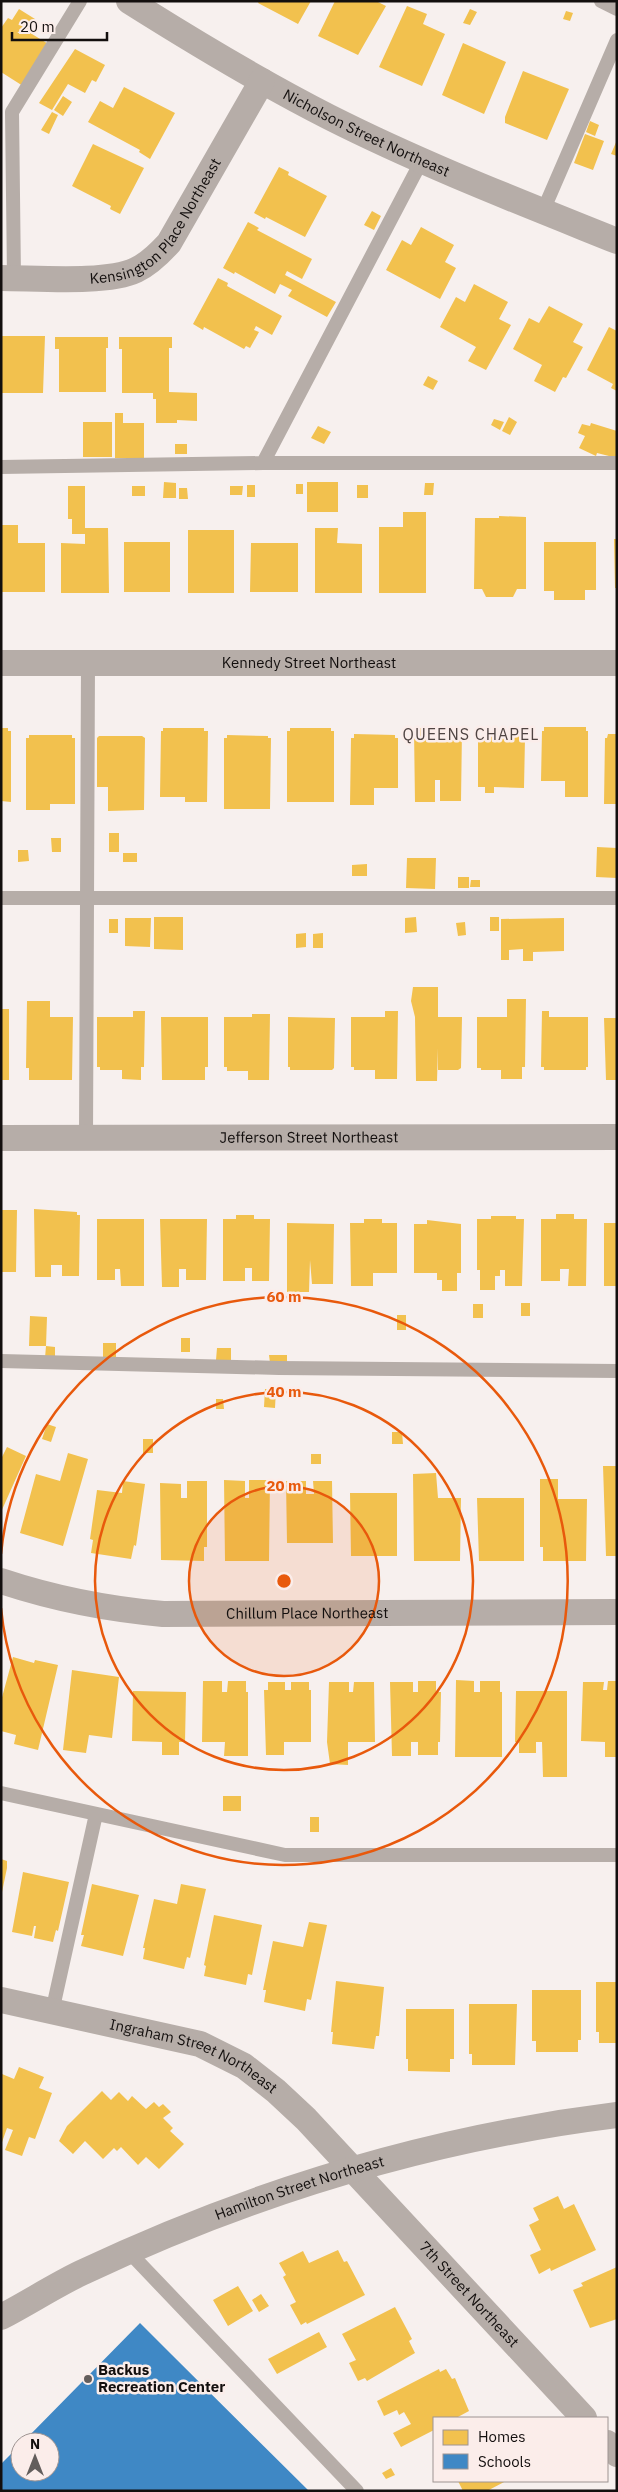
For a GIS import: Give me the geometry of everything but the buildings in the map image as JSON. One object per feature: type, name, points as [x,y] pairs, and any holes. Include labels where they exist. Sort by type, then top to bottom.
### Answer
[{"type":"street","name":"Nicholson Street Northeast","points":[[129,1],[262,81],[330,117],[422,160],[617,242]]},
{"type":"street","name":"Kensington Place Northeast","points":[[8,278],[108,278],[136,270],[148,263],[169,243],[262,81]]},
{"type":"street","name":"Kennedy Street Northeast","points":[[1,663],[617,663]]},
{"type":"street","name":"Jefferson Street Northeast","points":[[1,1138],[617,1137]]},
{"type":"street","name":"Chillum Place Northeast","points":[[1,1581],[39,1594],[74,1602],[127,1611],[164,1614],[617,1612]]},
{"type":"street","name":"Ingraham Street Northeast","points":[[1,2000],[182,2039],[227,2056],[276,2090],[354,2170]]},
{"type":"street","name":"Hamilton Street Northeast","points":[[1,2317],[80,2274],[204,2220],[260,2199],[354,2170],[469,2139],[533,2127],[617,2115]]},
{"type":"street","name":"7th Street Northeast","points":[[354,2170],[583,2417]]},
{"type":"street","points":[[608,2444],[617,2454]]},
{"type":"lane","points":[[8,278],[7,111],[80,1]]},
{"type":"lane","points":[[601,1],[617,9]]},
{"type":"lane","points":[[543,211],[617,40]]},
{"type":"lane","points":[[263,463],[422,160]]},
{"type":"lane","points":[[1,467],[263,463],[617,463]]},
{"type":"lane","points":[[86,1138],[88,663]]},
{"type":"lane","points":[[1,898],[617,898]]},
{"type":"lane","points":[[1,1361],[279,1368],[617,1370]]},
{"type":"lane","points":[[1,1794],[285,1855],[617,1855]]},
{"type":"lane","points":[[52,2012],[96,1814]]},
{"type":"lane","points":[[130,2252],[357,2491]]},
{"type":"place","name":"Backus Recreation Center","points":[[88,2379]]},
{"type":"district","name":"QUEENS CHAPEL","points":[[471,734]]}]
